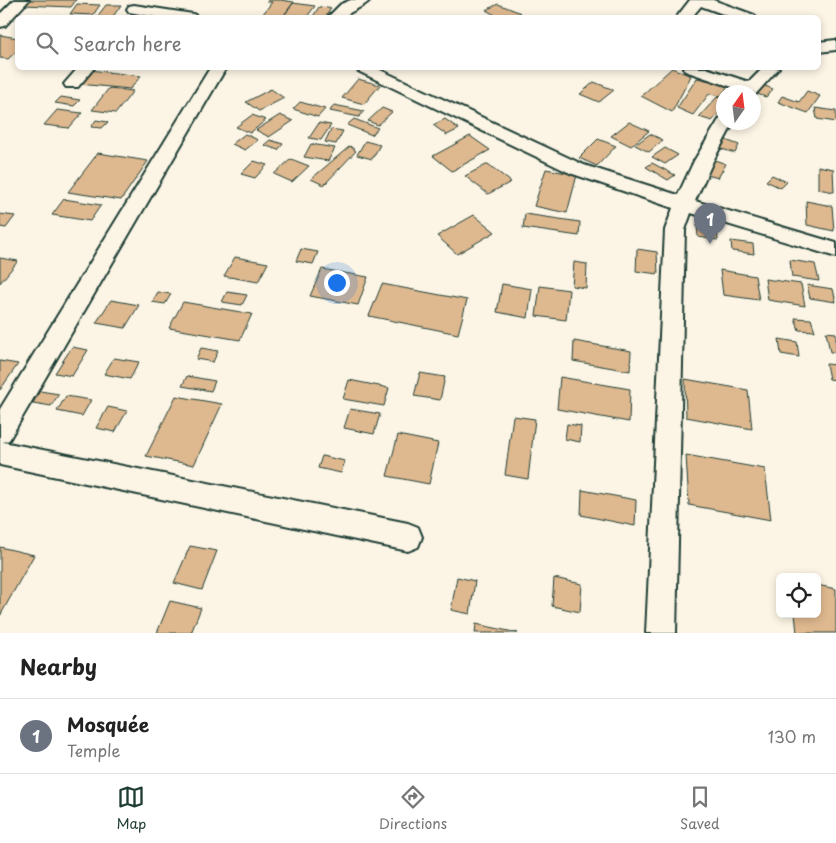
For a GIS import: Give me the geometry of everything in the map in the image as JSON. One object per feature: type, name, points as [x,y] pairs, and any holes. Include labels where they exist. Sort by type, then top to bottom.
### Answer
[{"type":"street","points":[[0,22],[22,0]]},
{"type":"street","points":[[337,15],[346,7],[362,0]]},
{"type":"street","points":[[686,15],[699,0],[741,15]]},
{"type":"street","points":[[135,9],[174,15]]},
{"type":"street","points":[[821,36],[836,38]]},
{"type":"street","points":[[821,47],[836,45]]},
{"type":"street","points":[[72,84],[84,70]]},
{"type":"street","points":[[0,432],[217,70]]},
{"type":"street","points":[[368,70],[577,169],[683,204],[836,250]]},
{"type":"street","points":[[696,70],[737,85]]},
{"type":"street","points":[[755,85],[769,70]]},
{"type":"street","points":[[660,633],[675,230],[683,204],[721,130]]},
{"type":"street","points":[[0,453],[408,537]]},
{"type":"building","points":[[28,0],[76,0],[71,7],[24,5]]},
{"type":"building","points":[[268,0],[280,0],[294,2],[284,15],[262,15],[272,2],[267,2]]},
{"type":"building","points":[[293,3],[315,6],[308,15],[284,15]]},
{"type":"building","points":[[77,4],[100,5],[93,15],[70,14]]},
{"type":"building","points":[[498,4],[521,13],[519,15],[495,15],[486,10]]},
{"type":"building","points":[[106,5],[121,5],[114,15],[98,15]]},
{"type":"building","points":[[319,7],[331,8],[327,15],[314,15]]},
{"type":"building","points":[[0,35],[15,38],[15,53],[8,59],[0,58]]},
{"type":"building","points":[[90,70],[141,76],[130,89],[79,84]]},
{"type":"building","points":[[670,70],[677,70],[691,76],[672,112],[641,96]]},
{"type":"building","points":[[697,78],[729,85],[716,85],[716,95],[709,94],[693,115],[677,108]]},
{"type":"building","points":[[358,79],[380,85],[364,104],[342,98]]},
{"type":"building","points":[[594,82],[614,90],[599,102],[580,94]]},
{"type":"building","points":[[760,84],[773,89],[766,97],[761,95],[761,85]]},
{"type":"building","points":[[109,88],[133,91],[116,113],[92,110]]},
{"type":"building","points":[[271,89],[284,98],[259,111],[246,102]]},
{"type":"building","points":[[807,91],[820,96],[808,113],[778,102],[782,96],[799,102]]},
{"type":"building","points":[[61,97],[80,100],[74,106],[55,103]]},
{"type":"building","points":[[716,98],[716,117],[712,121],[699,117]]},
{"type":"building","points":[[300,102],[325,109],[318,117],[293,109]]},
{"type":"building","points":[[334,105],[364,111],[359,117],[330,111]]},
{"type":"building","points":[[382,108],[392,112],[378,125],[368,121]]},
{"type":"building","points":[[815,108],[836,111],[836,122],[817,119]]},
{"type":"building","points":[[57,110],[82,113],[69,128],[44,125]]},
{"type":"building","points":[[252,115],[266,120],[250,133],[236,127]]},
{"type":"building","points":[[280,115],[293,121],[269,137],[256,130]]},
{"type":"building","points":[[354,119],[378,128],[372,135],[347,125]]},
{"type":"building","points":[[445,119],[459,129],[447,135],[433,125]]},
{"type":"building","points":[[96,120],[108,122],[102,128],[91,127]]},
{"type":"building","points":[[629,122],[649,131],[631,146],[611,136]]},
{"type":"building","points":[[319,123],[331,125],[321,140],[309,138]]},
{"type":"building","points":[[331,129],[343,131],[336,144],[325,142]]},
{"type":"building","points":[[245,134],[258,140],[245,150],[232,144]]},
{"type":"building","points":[[650,134],[663,140],[649,152],[635,145]]},
{"type":"building","points":[[470,136],[490,150],[452,171],[433,156]]},
{"type":"building","points":[[598,139],[616,146],[597,166],[579,158]]},
{"type":"building","points":[[723,139],[739,145],[735,153],[718,148]]},
{"type":"building","points":[[270,140],[283,144],[278,150],[264,145]]},
{"type":"building","points":[[365,141],[380,145],[372,159],[357,155]]},
{"type":"building","points":[[311,144],[335,148],[328,161],[304,157]]},
{"type":"building","points":[[350,146],[356,151],[324,185],[311,179]]},
{"type":"building","points":[[665,148],[678,155],[665,164],[652,157]]},
{"type":"building","points":[[98,153],[148,161],[121,200],[68,192]]},
{"type":"building","points":[[291,159],[309,166],[292,182],[274,174]]},
{"type":"building","points":[[712,159],[726,164],[718,178],[704,174]]},
{"type":"building","points":[[254,161],[267,165],[255,178],[241,174]]},
{"type":"building","points":[[652,163],[675,175],[668,180],[646,167]]},
{"type":"building","points":[[488,164],[511,182],[488,194],[465,176]]},
{"type":"building","points":[[818,166],[833,169],[834,192],[818,189]]},
{"type":"building","points":[[546,169],[577,175],[567,213],[534,206]]},
{"type":"building","points":[[772,175],[787,182],[781,188],[766,181]]},
{"type":"building","points":[[64,199],[101,205],[90,221],[52,215]]},
{"type":"building","points":[[806,201],[832,206],[834,231],[807,225]]},
{"type":"building","points":[[0,214],[15,216],[6,228],[0,227]]},
{"type":"building","points":[[525,214],[580,222],[579,236],[523,228]]},
{"type":"building","points":[[474,215],[495,232],[457,254],[437,236]]},
{"type":"building","points":[[697,225],[717,228],[718,240],[698,237]]},
{"type":"building","points":[[731,241],[753,244],[754,254],[732,251]]},
{"type":"building","points":[[301,249],[318,252],[313,264],[296,261]]},
{"type":"building","points":[[637,249],[657,252],[658,274],[636,271]]},
{"type":"building","points":[[235,257],[268,263],[258,282],[224,276]]},
{"type":"building","points":[[0,258],[18,261],[0,283]]},
{"type":"building","points":[[790,260],[815,264],[819,281],[792,277]]},
{"type":"building","points":[[574,262],[587,264],[586,288],[572,286]]},
{"type":"building","points":[[322,269],[368,277],[358,305],[310,296]]},
{"type":"building","points":[[720,270],[755,276],[759,300],[723,295]]},
{"type":"building","points":[[765,279],[801,284],[805,306],[768,300]]},
{"type":"building","points":[[382,284],[467,300],[458,334],[369,316]]},
{"type":"building","points":[[502,284],[532,289],[528,318],[497,312]]},
{"type":"building","points":[[807,285],[833,289],[836,302],[810,298]]},
{"type":"building","points":[[540,286],[569,290],[566,320],[536,316]]},
{"type":"building","points":[[158,292],[171,294],[165,304],[152,302]]},
{"type":"building","points":[[227,292],[247,295],[242,305],[222,302]]},
{"type":"building","points":[[111,300],[139,305],[125,328],[96,323]]},
{"type":"building","points":[[183,302],[252,314],[240,340],[169,328]]},
{"type":"building","points":[[795,318],[811,319],[815,331],[799,330]]},
{"type":"building","points":[[826,332],[836,333],[836,352],[830,352]]},
{"type":"building","points":[[779,339],[797,342],[799,357],[781,354]]},
{"type":"building","points":[[574,341],[631,351],[630,371],[573,361]]},
{"type":"building","points":[[72,347],[88,350],[72,376],[55,373]]},
{"type":"building","points":[[201,348],[218,351],[213,362],[196,359]]},
{"type":"building","points":[[114,358],[139,362],[130,379],[104,374]]},
{"type":"building","points":[[0,361],[18,364],[0,390]]},
{"type":"building","points":[[826,364],[836,365],[836,380],[829,379]]},
{"type":"building","points":[[420,373],[445,377],[440,400],[414,396]]},
{"type":"building","points":[[187,376],[215,381],[211,391],[182,386]]},
{"type":"building","points":[[560,377],[630,389],[629,422],[557,409]]},
{"type":"building","points":[[685,379],[748,390],[752,429],[686,417]]},
{"type":"building","points":[[349,380],[389,388],[384,406],[343,399]]},
{"type":"building","points":[[40,391],[59,394],[51,406],[33,403]]},
{"type":"building","points":[[66,396],[91,400],[82,416],[57,411]]},
{"type":"building","points":[[176,396],[222,404],[194,465],[146,456]]},
{"type":"building","points":[[108,407],[127,411],[115,432],[96,428]]},
{"type":"building","points":[[350,409],[380,414],[374,434],[344,428]]},
{"type":"building","points":[[513,416],[535,419],[528,479],[505,475]]},
{"type":"building","points":[[567,424],[581,426],[580,442],[565,439]]},
{"type":"building","points":[[398,435],[438,443],[429,484],[387,476]]},
{"type":"building","points":[[686,455],[765,469],[771,520],[689,505]]},
{"type":"building","points":[[322,456],[345,461],[341,473],[318,468]]},
{"type":"building","points":[[582,490],[636,500],[635,526],[581,515]]},
{"type":"building","points":[[190,546],[217,551],[202,590],[174,583]]},
{"type":"building","points":[[0,547],[34,555],[0,616]]},
{"type":"building","points":[[457,577],[475,581],[470,614],[451,610]]},
{"type":"building","points":[[554,578],[582,584],[580,612],[552,606]]},
{"type":"building","points":[[821,586],[836,589],[836,633],[797,633],[795,618],[821,618]]},
{"type":"building","points":[[170,601],[201,608],[191,633],[157,633]]},
{"type":"building","points":[[476,624],[518,633],[475,633]]},
{"type":"place","name":"Mosquée","points":[[710,244]]}]
